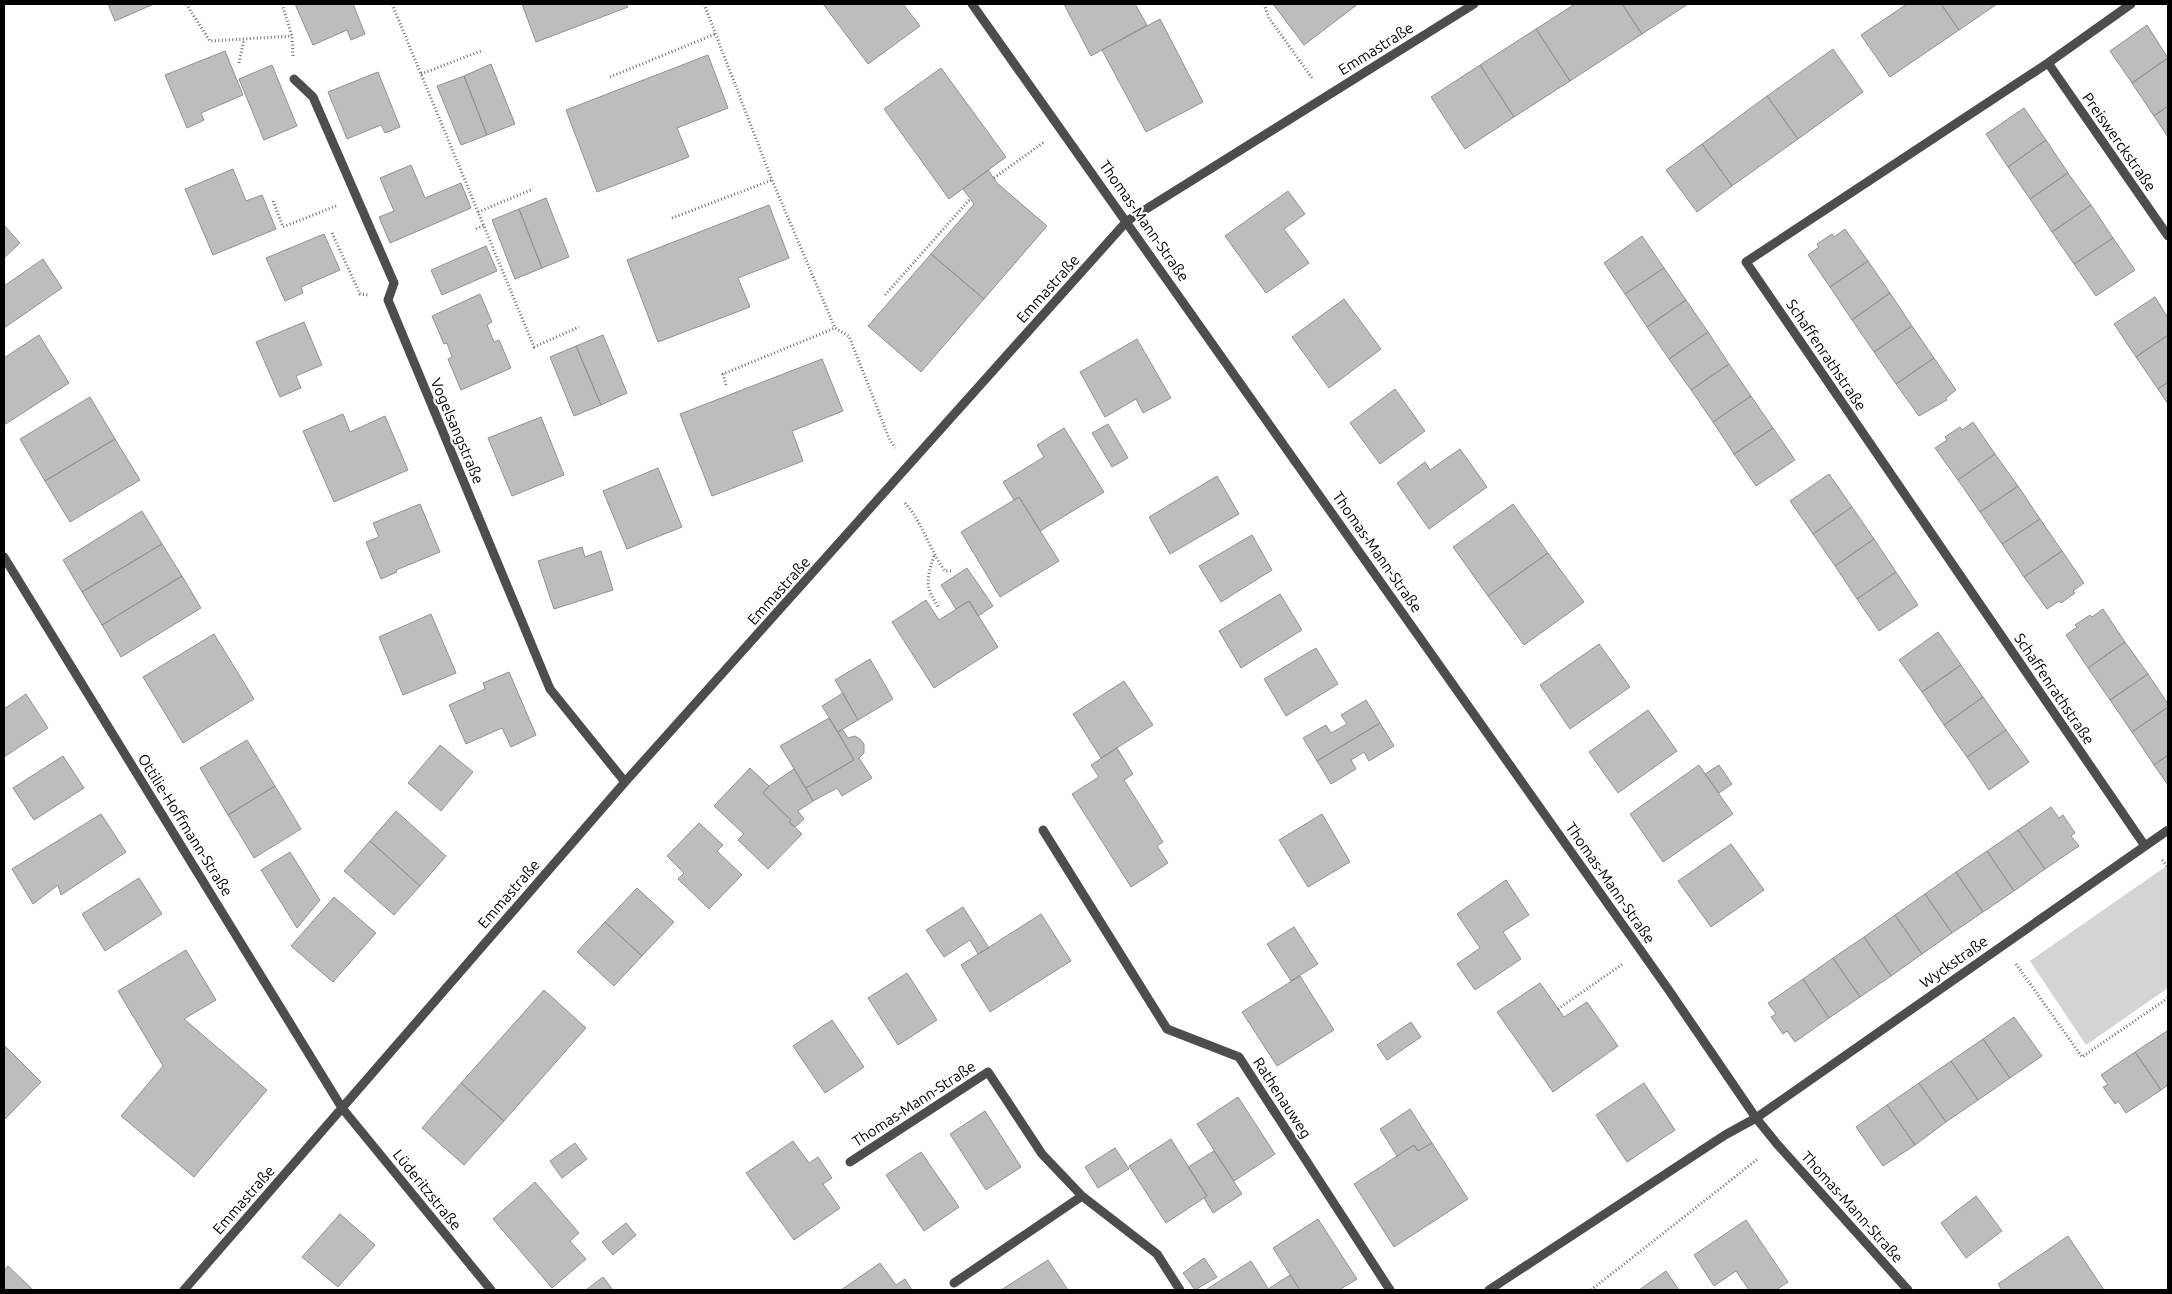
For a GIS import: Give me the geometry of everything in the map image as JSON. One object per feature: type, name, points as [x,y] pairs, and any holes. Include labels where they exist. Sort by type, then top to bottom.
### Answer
[{"type":"street","name":"Thomas-Mann-Straße","points":[[972,4],[1641,951],[1756,1118],[1908,1290]]},
{"type":"street","name":"Emmastraße","points":[[184,1290],[625,782],[1127,222],[1474,4]]},
{"type":"street","name":"Schaffenrathstraße","points":[[2131,4],[2048,63],[1746,262],[2145,846]]},
{"type":"street","name":"Preiswerckstraße","points":[[2048,63],[2168,236]]},
{"type":"street","points":[[294,79],[313,97],[394,283],[388,300]]},
{"type":"street","name":"Vogelsangstraße","points":[[388,300],[550,689],[625,782]]},
{"type":"street","name":"Ottilie-Hoffmann-Straße","points":[[4,557],[342,1108]]},
{"type":"street","name":"Rathenauweg","points":[[1043,830],[1167,1029],[1239,1058],[1390,1290]]},
{"type":"street","name":"Wyckstraße","points":[[1756,1118],[2168,830]]},
{"type":"street","name":"Thomas-Mann-Straße","points":[[850,1162],[988,1072],[1042,1154],[1082,1196],[1157,1254],[1180,1290]]},
{"type":"street","name":"Lüderitzstraße","points":[[342,1108],[491,1290]]},
{"type":"street","points":[[1489,1290],[1726,1135],[1756,1118]]},
{"type":"street","points":[[954,1284],[1082,1196]]},
{"type":"path","points":[[186,4],[210,41],[292,36]]},
{"type":"path","points":[[282,4],[292,36],[294,79]]},
{"type":"path","points":[[392,4],[534,347],[579,327]]},
{"type":"path","points":[[704,4],[772,180],[835,328],[849,336],[889,438],[907,468]]},
{"type":"path","points":[[1264,4],[1269,18],[1326,97]]},
{"type":"path","points":[[610,77],[716,34]]},
{"type":"path","points":[[239,63],[244,39]]},
{"type":"path","points":[[422,74],[481,51]]},
{"type":"path","points":[[994,178],[1062,130]]},
{"type":"path","points":[[672,218],[772,180]]},
{"type":"path","points":[[478,212],[533,189]]},
{"type":"path","points":[[885,295],[970,199]]},
{"type":"path","points":[[272,202],[283,227],[339,205]]},
{"type":"path","points":[[476,229],[484,225]]},
{"type":"path","points":[[332,234],[360,294],[388,300]]},
{"type":"path","points":[[726,385],[723,374],[835,328]]},
{"type":"path","points":[[890,487],[917,516],[934,556],[945,571],[952,571]]},
{"type":"path","points":[[934,556],[927,579],[930,594],[939,608]]},
{"type":"path","points":[[2002,946],[2082,1057],[2168,998]]},
{"type":"path","points":[[1558,1009],[1641,951]]},
{"type":"path","points":[[1590,1290],[1777,1144]]},
{"type":"shaded area","points":[[2168,865],[2168,988],[2086,1045],[2030,961]]},
{"type":"building","points":[[108,4],[154,4],[115,21]]},
{"type":"building","points":[[295,4],[353,4],[365,34],[351,40],[347,30],[313,45]]},
{"type":"building","points":[[522,4],[626,4],[628,7],[536,42]]},
{"type":"building","points":[[823,4],[903,4],[920,26],[868,64]]},
{"type":"building","points":[[1064,4],[1135,4],[1147,25],[1091,56]]},
{"type":"building","points":[[1273,4],[1358,4],[1304,45]]},
{"type":"building","points":[[1575,4],[1622,4],[1642,34],[1570,81],[1536,29]]},
{"type":"building","points":[[1622,4],[1688,4],[1642,34]]},
{"type":"building","points":[[1907,4],[1941,4],[1959,30],[1890,77],[1861,35]]},
{"type":"building","points":[[1941,4],[1997,4],[1959,30]]},
{"type":"building","points":[[1160,19],[1203,102],[1146,132],[1102,50]]},
{"type":"building","points":[[2147,25],[2168,58],[2132,83],[2110,51]]},
{"type":"building","points":[[1536,29],[1570,81],[1514,117],[1480,65]]},
{"type":"building","points":[[1833,49],[1863,92],[1798,139],[1767,96]]},
{"type":"building","points":[[225,51],[243,95],[201,113],[204,120],[187,128],[165,75]]},
{"type":"building","points":[[708,55],[728,108],[677,128],[689,157],[597,192],[566,110]]},
{"type":"building","points":[[2168,58],[2168,106],[2154,116],[2132,83]]},
{"type":"building","points":[[491,64],[515,124],[487,135],[464,76]]},
{"type":"building","points":[[272,65],[297,126],[264,140],[239,79]]},
{"type":"building","points":[[1480,65],[1514,117],[1465,149],[1431,97]]},
{"type":"building","points":[[941,68],[1006,157],[949,199],[884,109]]},
{"type":"building","points":[[378,72],[400,127],[385,133],[381,125],[347,139],[328,92]]},
{"type":"building","points":[[464,76],[487,135],[461,145],[437,86]]},
{"type":"building","points":[[1767,96],[1798,139],[1732,186],[1702,144]]},
{"type":"building","points":[[2168,106],[2168,137],[2154,116]]},
{"type":"building","points":[[2024,108],[2046,140],[2008,167],[1986,134]]},
{"type":"building","points":[[2046,140],[2068,173],[2030,199],[2008,167]]},
{"type":"building","points":[[1702,144],[1732,186],[1697,212],[1666,170]]},
{"type":"building","points":[[411,165],[425,198],[461,183],[471,208],[390,243],[379,217],[394,211],[380,178]]},
{"type":"building","points":[[233,169],[246,201],[262,195],[276,229],[213,255],[185,189]]},
{"type":"building","points":[[988,170],[997,183],[1047,226],[984,299],[931,254],[974,204],[963,189]]},
{"type":"building","points":[[2068,173],[2091,205],[2052,232],[2030,199]]},
{"type":"building","points":[[1288,191],[1305,214],[1284,229],[1309,263],[1266,293],[1225,236]]},
{"type":"building","points":[[546,198],[569,257],[542,268],[519,209]]},
{"type":"building","points":[[769,205],[789,258],[738,278],[750,307],[658,342],[627,260]]},
{"type":"building","points":[[2091,205],[2113,238],[2074,264],[2052,232]]},
{"type":"building","points":[[519,209],[542,268],[515,279],[492,220]]},
{"type":"building","points":[[4,225],[20,243],[4,258]]},
{"type":"building","points":[[1845,229],[1868,261],[1830,287],[1808,255],[1819,247],[1817,244],[1832,234],[1834,237]]},
{"type":"building","points":[[324,234],[340,270],[301,287],[303,293],[285,301],[266,258]]},
{"type":"building","points":[[1642,236],[1664,268],[1625,294],[1604,263]]},
{"type":"building","points":[[2113,238],[2135,270],[2096,296],[2074,264]]},
{"type":"building","points":[[486,246],[497,271],[442,295],[431,270]]},
{"type":"building","points":[[931,254],[984,299],[921,372],[868,326]]},
{"type":"building","points":[[43,259],[62,288],[4,328],[4,286]]},
{"type":"building","points":[[1868,261],[1890,293],[1852,320],[1830,287]]},
{"type":"building","points":[[1664,268],[1686,300],[1647,327],[1625,294]]},
{"type":"building","points":[[1890,293],[1912,326],[1874,352],[1852,320]]},
{"type":"building","points":[[480,294],[492,322],[487,325],[494,342],[499,340],[511,368],[461,390],[448,359],[452,357],[447,343],[444,344],[432,316]]},
{"type":"building","points":[[2155,297],[2168,318],[2168,335],[2136,357],[2114,324]]},
{"type":"building","points":[[1344,299],[1381,349],[1329,388],[1292,337]]},
{"type":"building","points":[[1686,300],[1708,332],[1669,359],[1647,327]]},
{"type":"building","points":[[304,322],[322,365],[296,376],[301,388],[280,397],[256,342]]},
{"type":"building","points":[[1912,326],[1934,358],[1896,384],[1874,352]]},
{"type":"building","points":[[1708,332],[1729,364],[1691,390],[1669,359]]},
{"type":"building","points":[[39,335],[69,383],[4,425],[4,358]]},
{"type":"building","points":[[603,335],[627,393],[601,405],[576,346]]},
{"type":"building","points":[[2168,335],[2168,382],[2158,389],[2136,357]]},
{"type":"building","points":[[1137,339],[1171,398],[1143,413],[1136,399],[1105,417],[1080,372]]},
{"type":"building","points":[[576,346],[601,405],[574,416],[550,357]]},
{"type":"building","points":[[1934,358],[1956,390],[1946,398],[1947,400],[1919,416],[1896,384]]},
{"type":"building","points":[[822,359],[843,411],[792,431],[803,461],[712,496],[680,414]]},
{"type":"building","points":[[1729,364],[1751,396],[1713,422],[1691,390]]},
{"type":"building","points":[[2168,382],[2168,404],[2158,389]]},
{"type":"building","points":[[1395,389],[1425,431],[1380,464],[1350,423]]},
{"type":"building","points":[[1751,396],[1773,428],[1734,454],[1713,422]]},
{"type":"building","points":[[90,397],[115,439],[45,481],[20,439]]},
{"type":"building","points":[[343,414],[350,432],[385,416],[408,470],[334,502],[303,431]]},
{"type":"building","points":[[541,417],[564,475],[512,496],[488,438]]},
{"type":"building","points":[[1973,422],[1995,454],[1958,480],[1935,448],[1947,440],[1945,437],[1960,427],[1962,430]]},
{"type":"building","points":[[1108,424],[1128,458],[1112,467],[1092,433]]},
{"type":"building","points":[[1064,428],[1104,492],[1040,531],[1019,497],[1014,500],[1003,482],[1044,457],[1037,445]]},
{"type":"building","points":[[1773,428],[1795,460],[1756,486],[1734,454]]},
{"type":"building","points":[[115,439],[140,480],[70,522],[45,481]]},
{"type":"building","points":[[1460,449],[1487,487],[1429,529],[1397,483],[1425,462],[1430,470]]},
{"type":"building","points":[[1995,454],[2018,486],[1980,512],[1958,480]]},
{"type":"building","points":[[658,468],[682,527],[627,549],[603,491]]},
{"type":"building","points":[[1829,474],[1852,507],[1813,534],[1790,501]]},
{"type":"building","points":[[1217,476],[1239,514],[1170,554],[1149,517]]},
{"type":"building","points":[[2018,486],[2040,519],[2002,544],[1980,512]]},
{"type":"building","points":[[1019,497],[1059,561],[1000,597],[961,532]]},
{"type":"building","points":[[420,504],[440,552],[396,570],[397,572],[381,579],[366,542],[379,537],[373,523]]},
{"type":"building","points":[[1513,504],[1548,553],[1488,596],[1453,547]]},
{"type":"building","points":[[1852,507],[1874,539],[1835,566],[1813,534]]},
{"type":"building","points":[[142,511],[162,544],[82,592],[63,560]]},
{"type":"building","points":[[2040,519],[2062,551],[2024,577],[2002,544]]},
{"type":"building","points":[[1252,535],[1272,570],[1221,602],[1199,566]]},
{"type":"building","points":[[1874,539],[1896,572],[1857,599],[1835,566]]},
{"type":"building","points":[[162,544],[182,576],[102,625],[82,592]]},
{"type":"building","points":[[582,547],[585,557],[601,551],[613,590],[554,609],[538,561]]},
{"type":"building","points":[[2062,551],[2084,583],[2073,591],[2075,593],[2061,603],[2059,601],[2047,609],[2024,577]]},
{"type":"building","points":[[1548,553],[1584,602],[1524,645],[1488,596]]},
{"type":"building","points":[[967,568],[993,606],[978,616],[969,601],[956,609],[941,585]]},
{"type":"building","points":[[1896,572],[1918,605],[1879,631],[1857,599]]},
{"type":"building","points":[[182,576],[201,608],[121,657],[102,625]]},
{"type":"building","points":[[1280,594],[1302,630],[1241,668],[1219,631]]},
{"type":"building","points":[[926,600],[939,620],[969,601],[998,647],[934,688],[892,622]]},
{"type":"building","points":[[2103,609],[2125,642],[2088,668],[2066,635],[2077,627],[2075,625]]},
{"type":"building","points":[[431,614],[456,673],[403,695],[379,637]]},
{"type":"building","points":[[1938,632],[1961,665],[1922,692],[1899,660]]},
{"type":"building","points":[[214,634],[254,699],[183,743],[143,677]]},
{"type":"building","points":[[2125,642],[2148,674],[2110,700],[2088,668]]},
{"type":"building","points":[[1599,644],[1630,687],[1570,729],[1540,685]]},
{"type":"building","points":[[1316,648],[1338,684],[1286,716],[1264,679]]},
{"type":"building","points":[[870,659],[893,699],[858,720],[835,680]]},
{"type":"building","points":[[1961,665],[1983,697],[1944,725],[1922,692]]},
{"type":"building","points":[[509,672],[536,735],[511,747],[502,728],[466,744],[449,705],[485,689],[483,683]]},
{"type":"building","points":[[2148,674],[2168,704],[2168,707],[2132,732],[2110,700]]},
{"type":"building","points":[[1124,681],[1153,725],[1101,758],[1073,714]]},
{"type":"building","points":[[843,693],[858,720],[838,732],[822,706]]},
{"type":"building","points":[[26,694],[48,728],[4,757],[4,709]]},
{"type":"building","points":[[1983,697],[2006,730],[1967,757],[1944,725]]},
{"type":"building","points":[[1366,700],[1380,723],[1317,761],[1303,738],[1326,725],[1331,733],[1347,724],[1341,715]]},
{"type":"building","points":[[2168,707],[2168,755],[2154,765],[2132,732]]},
{"type":"building","points":[[1648,710],[1677,751],[1618,793],[1589,752]]},
{"type":"building","points":[[829,718],[854,760],[806,788],[780,746]]},
{"type":"building","points":[[1380,723],[1394,746],[1369,761],[1364,752],[1351,760],[1356,769],[1331,784],[1317,761]]},
{"type":"building","points":[[842,729],[848,738],[855,736],[864,744],[864,753],[859,758],[872,778],[842,796],[837,788],[813,801],[806,788],[854,760],[838,732]]},
{"type":"building","points":[[2006,730],[2029,762],[1989,790],[1967,757]]},
{"type":"building","points":[[247,740],[275,786],[228,815],[200,768]]},
{"type":"building","points":[[440,745],[473,772],[441,811],[408,783]]},
{"type":"building","points":[[1117,748],[1133,774],[1124,780],[1163,842],[1157,846],[1168,863],[1131,887],[1072,794],[1099,777],[1091,765]]},
{"type":"building","points":[[2168,755],[2168,785],[2154,765]]},
{"type":"building","points":[[63,756],[84,788],[34,820],[13,788]]},
{"type":"building","points":[[1699,765],[1733,814],[1663,862],[1630,814]]},
{"type":"building","points":[[1719,765],[1732,784],[1719,793],[1705,774]]},
{"type":"building","points":[[750,768],[769,786],[763,793],[791,820],[789,822],[802,834],[768,869],[738,840],[744,834],[714,806]]},
{"type":"building","points":[[794,769],[813,801],[798,811],[804,819],[795,827],[789,822],[791,820],[763,793],[769,786]]},
{"type":"building","points":[[275,786],[301,829],[254,858],[228,815]]},
{"type":"building","points":[[2051,807],[2059,818],[2063,815],[2075,833],[2071,836],[2079,846],[2045,869],[2018,830]]},
{"type":"building","points":[[396,811],[446,856],[420,886],[370,841]]},
{"type":"building","points":[[101,814],[126,852],[61,895],[58,885],[33,904],[12,869]]},
{"type":"building","points":[[1322,814],[1350,862],[1308,887],[1279,840]]},
{"type":"building","points":[[699,823],[723,845],[717,851],[742,875],[709,909],[678,879],[684,873],[667,856]]},
{"type":"building","points":[[2018,830],[2045,869],[2014,891],[1987,851]]},
{"type":"building","points":[[370,841],[420,886],[394,915],[344,871]]},
{"type":"building","points":[[1731,844],[1764,890],[1711,927],[1678,881]]},
{"type":"building","points":[[1987,851],[2014,891],[1983,912],[1956,872]]},
{"type":"building","points":[[290,852],[320,900],[297,928],[261,870]]},
{"type":"building","points":[[1956,872],[1983,912],[1952,933],[1925,894]]},
{"type":"building","points":[[139,878],[162,914],[105,951],[82,914]]},
{"type":"building","points":[[1506,880],[1529,915],[1503,932],[1521,959],[1475,990],[1457,964],[1480,948],[1457,914]]},
{"type":"building","points":[[637,888],[674,922],[642,956],[605,922]]},
{"type":"building","points":[[1925,894],[1952,933],[1922,954],[1895,915]]},
{"type":"building","points":[[334,897],[376,933],[333,982],[291,946]]},
{"type":"building","points":[[963,907],[989,948],[978,954],[970,940],[944,957],[926,930]]},
{"type":"building","points":[[1041,914],[1071,961],[990,1012],[961,965]]},
{"type":"building","points":[[1895,915],[1922,954],[1891,976],[1864,937]]},
{"type":"building","points":[[605,922],[642,956],[614,986],[577,952]]},
{"type":"building","points":[[1294,927],[1318,964],[1291,981],[1267,944]]},
{"type":"building","points":[[1864,937],[1891,976],[1860,997],[1833,958]]},
{"type":"building","points":[[186,950],[216,1000],[184,1019],[267,1090],[194,1177],[121,1116],[163,1066],[118,991]]},
{"type":"building","points":[[1833,958],[1860,997],[1829,1018],[1803,979]]},
{"type":"building","points":[[907,973],[937,1020],[898,1045],[868,998]]},
{"type":"building","points":[[1300,976],[1334,1030],[1277,1066],[1242,1012]]},
{"type":"building","points":[[1803,979],[1829,1018],[1795,1042],[1787,1031],[1783,1034],[1771,1017],[1776,1014],[1768,1003]]},
{"type":"building","points":[[1540,983],[1564,1017],[1587,1002],[1618,1046],[1553,1092],[1497,1012]]},
{"type":"building","points":[[544,990],[586,1028],[504,1121],[461,1083]]},
{"type":"building","points":[[2014,1017],[2042,1056],[2010,1078],[1983,1039]]},
{"type":"building","points":[[832,1020],[864,1067],[825,1093],[793,1046]]},
{"type":"building","points":[[1411,1022],[1421,1037],[1387,1060],[1377,1045]]},
{"type":"building","points":[[2167,1031],[2168,1085],[2161,1090],[2135,1052]]},
{"type":"building","points":[[1983,1039],[2010,1078],[1978,1100],[1951,1061]]},
{"type":"building","points":[[4,1045],[41,1082],[4,1120]]},
{"type":"building","points":[[2135,1052],[2161,1090],[2126,1113],[2118,1101],[2115,1104],[2103,1087],[2108,1085],[2101,1075]]},
{"type":"building","points":[[1951,1061],[1978,1100],[1946,1122],[1919,1083]]},
{"type":"building","points":[[461,1083],[504,1121],[464,1165],[422,1128]]},
{"type":"building","points":[[1644,1083],[1675,1130],[1627,1162],[1596,1115]]},
{"type":"building","points":[[1919,1083],[1946,1122],[1915,1145],[1887,1105]]},
{"type":"building","points":[[1238,1097],[1275,1154],[1234,1181],[1197,1124]]},
{"type":"building","points":[[1887,1105],[1915,1145],[1883,1166],[1856,1127]]},
{"type":"building","points":[[1410,1109],[1432,1143],[1418,1151],[1414,1145],[1397,1156],[1380,1129]]},
{"type":"building","points":[[985,1111],[1021,1167],[986,1190],[950,1134]]},
{"type":"building","points":[[1171,1139],[1207,1196],[1166,1223],[1129,1166]]},
{"type":"building","points":[[793,1141],[809,1163],[818,1157],[832,1178],[823,1184],[840,1208],[794,1240],[746,1173]]},
{"type":"building","points":[[575,1143],[587,1159],[562,1178],[550,1161]]},
{"type":"building","points":[[1432,1143],[1468,1199],[1394,1247],[1354,1184],[1414,1145],[1418,1151]]},
{"type":"building","points":[[1115,1148],[1129,1169],[1098,1188],[1085,1167]]},
{"type":"building","points":[[1214,1151],[1242,1194],[1213,1213],[1204,1198],[1207,1196],[1188,1167]]},
{"type":"building","points":[[921,1152],[959,1207],[924,1231],[886,1175]]},
{"type":"building","points":[[535,1182],[579,1233],[570,1241],[586,1259],[552,1288],[493,1219]]},
{"type":"building","points":[[1976,1196],[2002,1231],[1966,1258],[1941,1223]]},
{"type":"building","points":[[340,1214],[375,1245],[338,1287],[302,1257]]},
{"type":"building","points":[[1318,1219],[1357,1279],[1339,1290],[1300,1290],[1273,1248]]},
{"type":"building","points":[[1746,1220],[1788,1282],[1776,1290],[1749,1290],[1736,1271],[1714,1286],[1694,1255]]},
{"type":"building","points":[[626,1223],[636,1235],[613,1255],[602,1242]]},
{"type":"building","points":[[2068,1236],[2104,1290],[2002,1290],[1998,1284]]},
{"type":"building","points":[[1204,1258],[1217,1277],[1195,1290],[1183,1273]]},
{"type":"building","points":[[1048,1260],[1068,1290],[1001,1290]]},
{"type":"building","points":[[1251,1261],[1269,1290],[1207,1290],[1207,1289]]},
{"type":"building","points":[[880,1263],[896,1285],[905,1279],[912,1290],[841,1290]]},
{"type":"building","points":[[8,1266],[33,1290],[4,1290],[4,1271]]},
{"type":"building","points":[[1666,1271],[1679,1290],[1639,1290]]},
{"type":"building","points":[[1290,1275],[1300,1290],[1268,1289]]},
{"type":"building","points":[[603,1277],[613,1290],[586,1290]]}]
